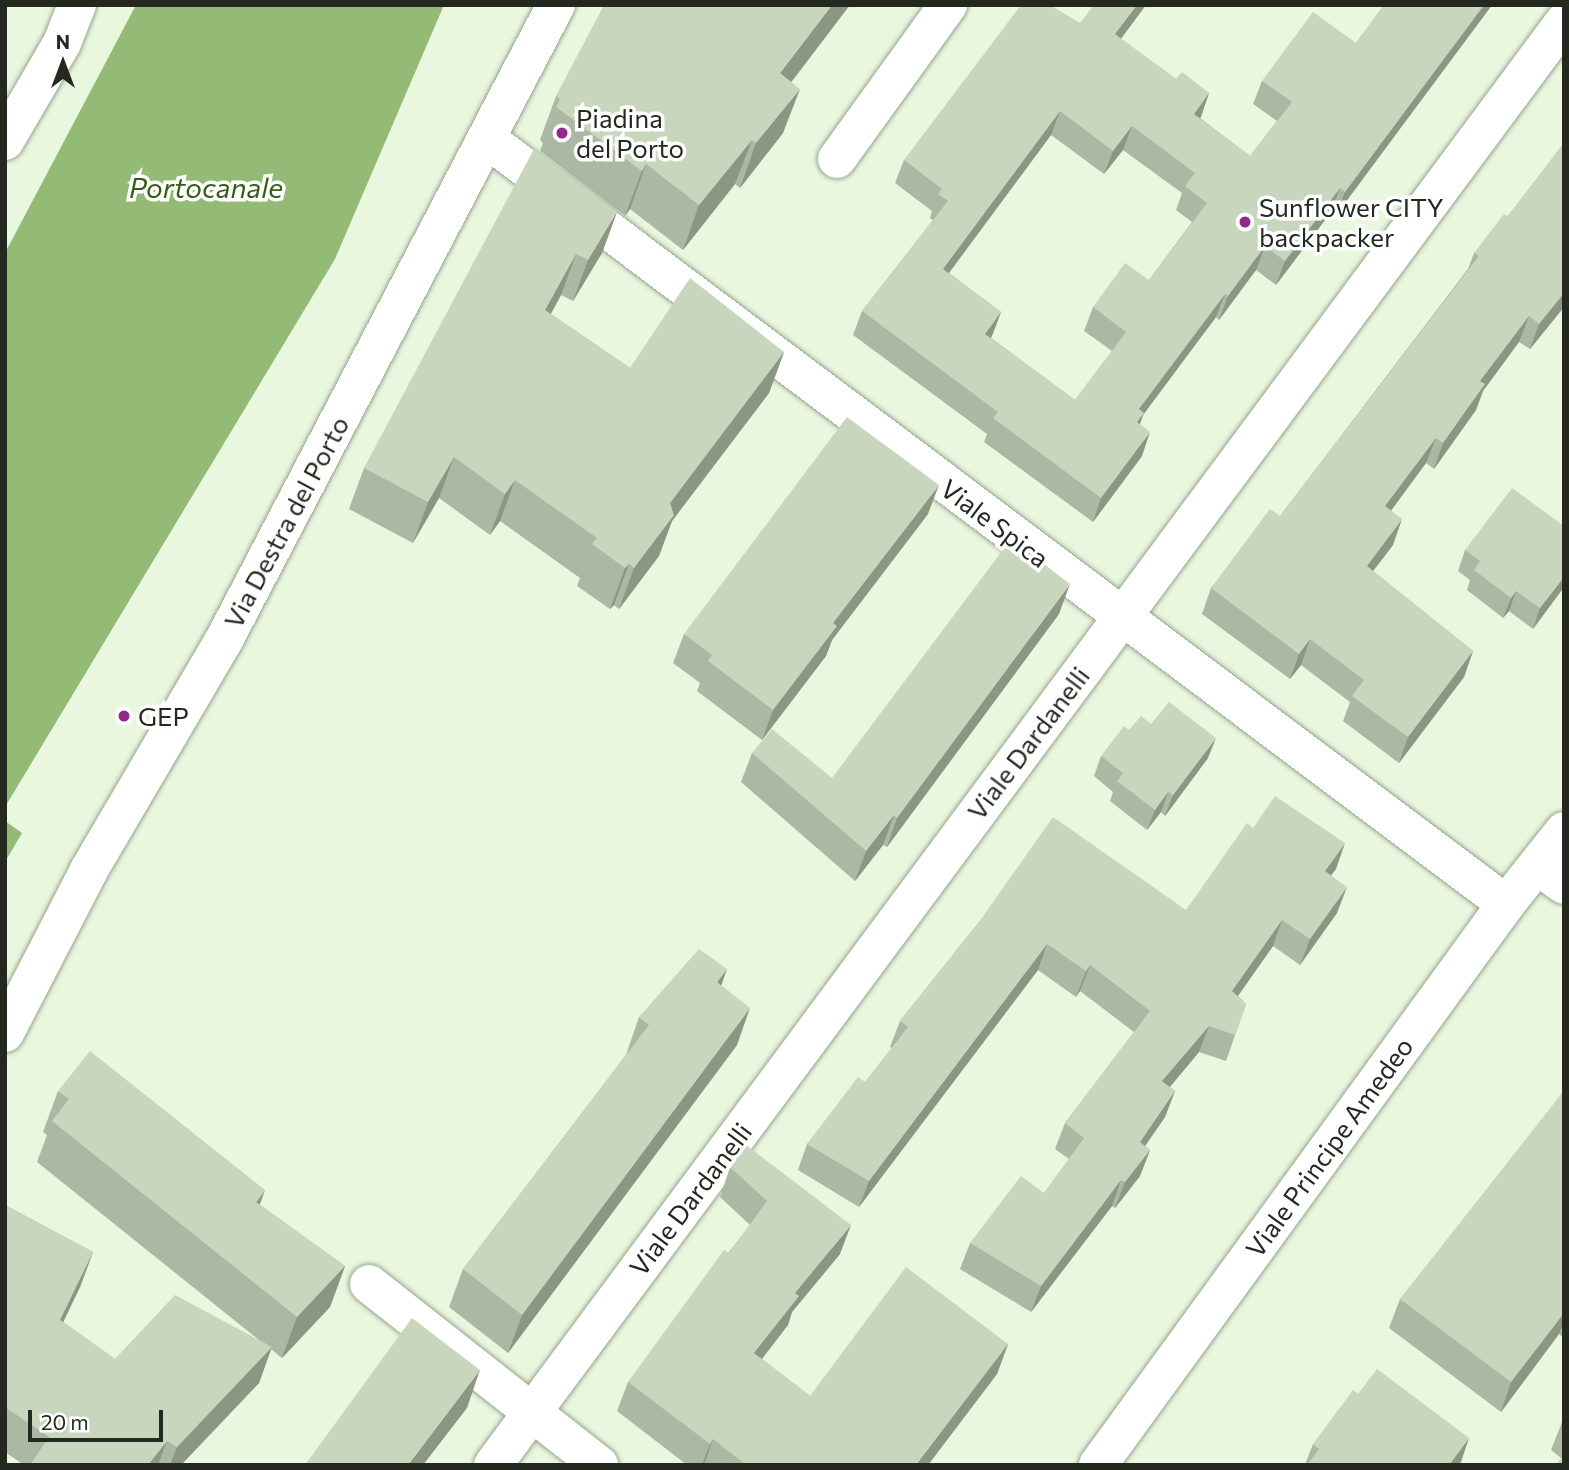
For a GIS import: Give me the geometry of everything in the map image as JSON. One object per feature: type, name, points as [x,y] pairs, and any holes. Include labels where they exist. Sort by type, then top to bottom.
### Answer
[{"type":"street","points":[[5,141],[61,43],[77,5]]},
{"type":"street","name":"Via Destra del Porto","points":[[5,1033],[89,870],[224,640],[556,5]]},
{"type":"street","points":[[837,159],[948,5]]},
{"type":"street","points":[[1553,5],[1564,13]]},
{"type":"street","name":"Viale Dardanelli","points":[[493,1465],[1564,22]]},
{"type":"street","name":"Viale Spica","points":[[487,139],[1121,618],[1506,904]]},
{"type":"street","name":"Viale Principe Amedeo","points":[[1098,1465],[1506,904],[1551,875],[1564,831]]},
{"type":"street","points":[[369,1284],[599,1465]]},
{"type":"water","name":"Portocanale","points":[[136,5],[444,5],[335,259],[5,807],[5,253]]},
{"type":"water","points":[[5,821],[22,833],[5,862]]},
{"type":"building","points":[[604,5],[832,5],[780,73],[800,89],[756,143],[752,140],[699,205],[646,164],[642,171],[556,107],[560,99],[556,96]]},
{"type":"building","points":[[1021,5],[1050,5],[1080,23],[1094,5],[1137,5],[1115,34],[1176,79],[1182,72],[1209,93],[1194,114],[1250,156],[1292,102],[1262,81],[1313,12],[1356,43],[1384,5],[1484,5],[1345,192],[1340,188],[1285,261],[1265,246],[1228,296],[1225,294],[1139,409],[1144,413],[1137,422],[1150,432],[1101,498],[993,418],[998,412],[862,311],[948,201],[938,194],[942,189],[904,160]],"holes":[[[1060,111],[1113,151],[1132,126],[1195,173],[1185,186],[1207,203],[1149,280],[1125,263],[1093,307],[1126,332],[1075,400],[985,334],[1001,312],[943,269]]]},
{"type":"building","points":[[1564,143],[1564,293],[1539,324],[1529,316],[1480,381],[1485,384],[1443,443],[1436,438],[1385,506],[1402,519],[1367,566],[1473,651],[1408,737],[1352,696],[1364,680],[1310,639],[1299,654],[1211,588],[1270,509],[1280,516],[1479,256],[1474,253],[1504,214],[1508,216]]},
{"type":"building","points":[[534,149],[617,212],[588,260],[576,254],[545,310],[630,368],[690,278],[784,352],[670,503],[674,515],[634,568],[629,564],[625,568],[592,544],[597,538],[515,480],[505,494],[454,457],[428,502],[364,468]]},
{"type":"building","points":[[847,417],[939,485],[833,623],[837,626],[773,710],[708,661],[712,655],[684,634]]},
{"type":"building","points":[[1512,488],[1564,526],[1564,577],[1540,608],[1516,591],[1511,598],[1474,570],[1480,561],[1465,550]]},
{"type":"building","points":[[1011,539],[1070,584],[897,818],[894,815],[866,851],[752,753],[772,729],[832,778]]},
{"type":"building","points":[[1169,702],[1216,738],[1173,795],[1168,792],[1155,810],[1117,781],[1123,773],[1101,756],[1124,726],[1129,730],[1141,716],[1151,724]]},
{"type":"building","points":[[1275,796],[1345,843],[1325,871],[1347,887],[1310,939],[1282,920],[1232,991],[1246,1004],[1235,1035],[1209,1026],[1162,1081],[1175,1091],[1140,1142],[1150,1150],[1125,1182],[1121,1180],[1041,1286],[970,1243],[1021,1176],[1044,1193],[1084,1138],[1065,1123],[1150,1011],[1090,965],[1086,971],[1047,944],[869,1181],[807,1144],[858,1077],[865,1082],[908,1027],[900,1021],[979,922],[1053,817],[1186,910],[1247,823],[1253,828]]},
{"type":"building","points":[[699,949],[727,969],[717,982],[750,1008],[522,1315],[463,1269],[649,1025],[639,1017]]},
{"type":"building","points":[[90,1051],[265,1190],[256,1202],[345,1266],[297,1317],[52,1121],[69,1099],[58,1091]]},
{"type":"building","points":[[1562,1093],[1564,1313],[1511,1382],[1400,1299]]},
{"type":"building","points":[[746,1145],[851,1225],[795,1293],[799,1296],[754,1353],[810,1396],[906,1267],[1008,1344],[916,1465],[746,1465],[713,1439],[710,1444],[628,1382],[724,1250],[729,1253],[767,1201],[730,1167]]},
{"type":"building","points":[[5,1205],[93,1252],[60,1320],[115,1359],[175,1295],[272,1347],[177,1447],[167,1441],[148,1465],[30,1465],[49,1437],[5,1407]]},
{"type":"building","points":[[412,1318],[480,1370],[408,1465],[305,1465]]},
{"type":"building","points":[[1377,1369],[1469,1438],[1449,1465],[1307,1465],[1319,1449],[1313,1444],[1353,1390],[1358,1394]]},
{"type":"building","points":[[1564,1455],[1564,1465],[1555,1465]]},
{"type":"place","name":"Piadina del Porto","points":[[562,133]]},
{"type":"place","name":"Sunflower CITY backpacker","points":[[1245,222]]},
{"type":"place","name":"GEP","points":[[124,716]]}]
